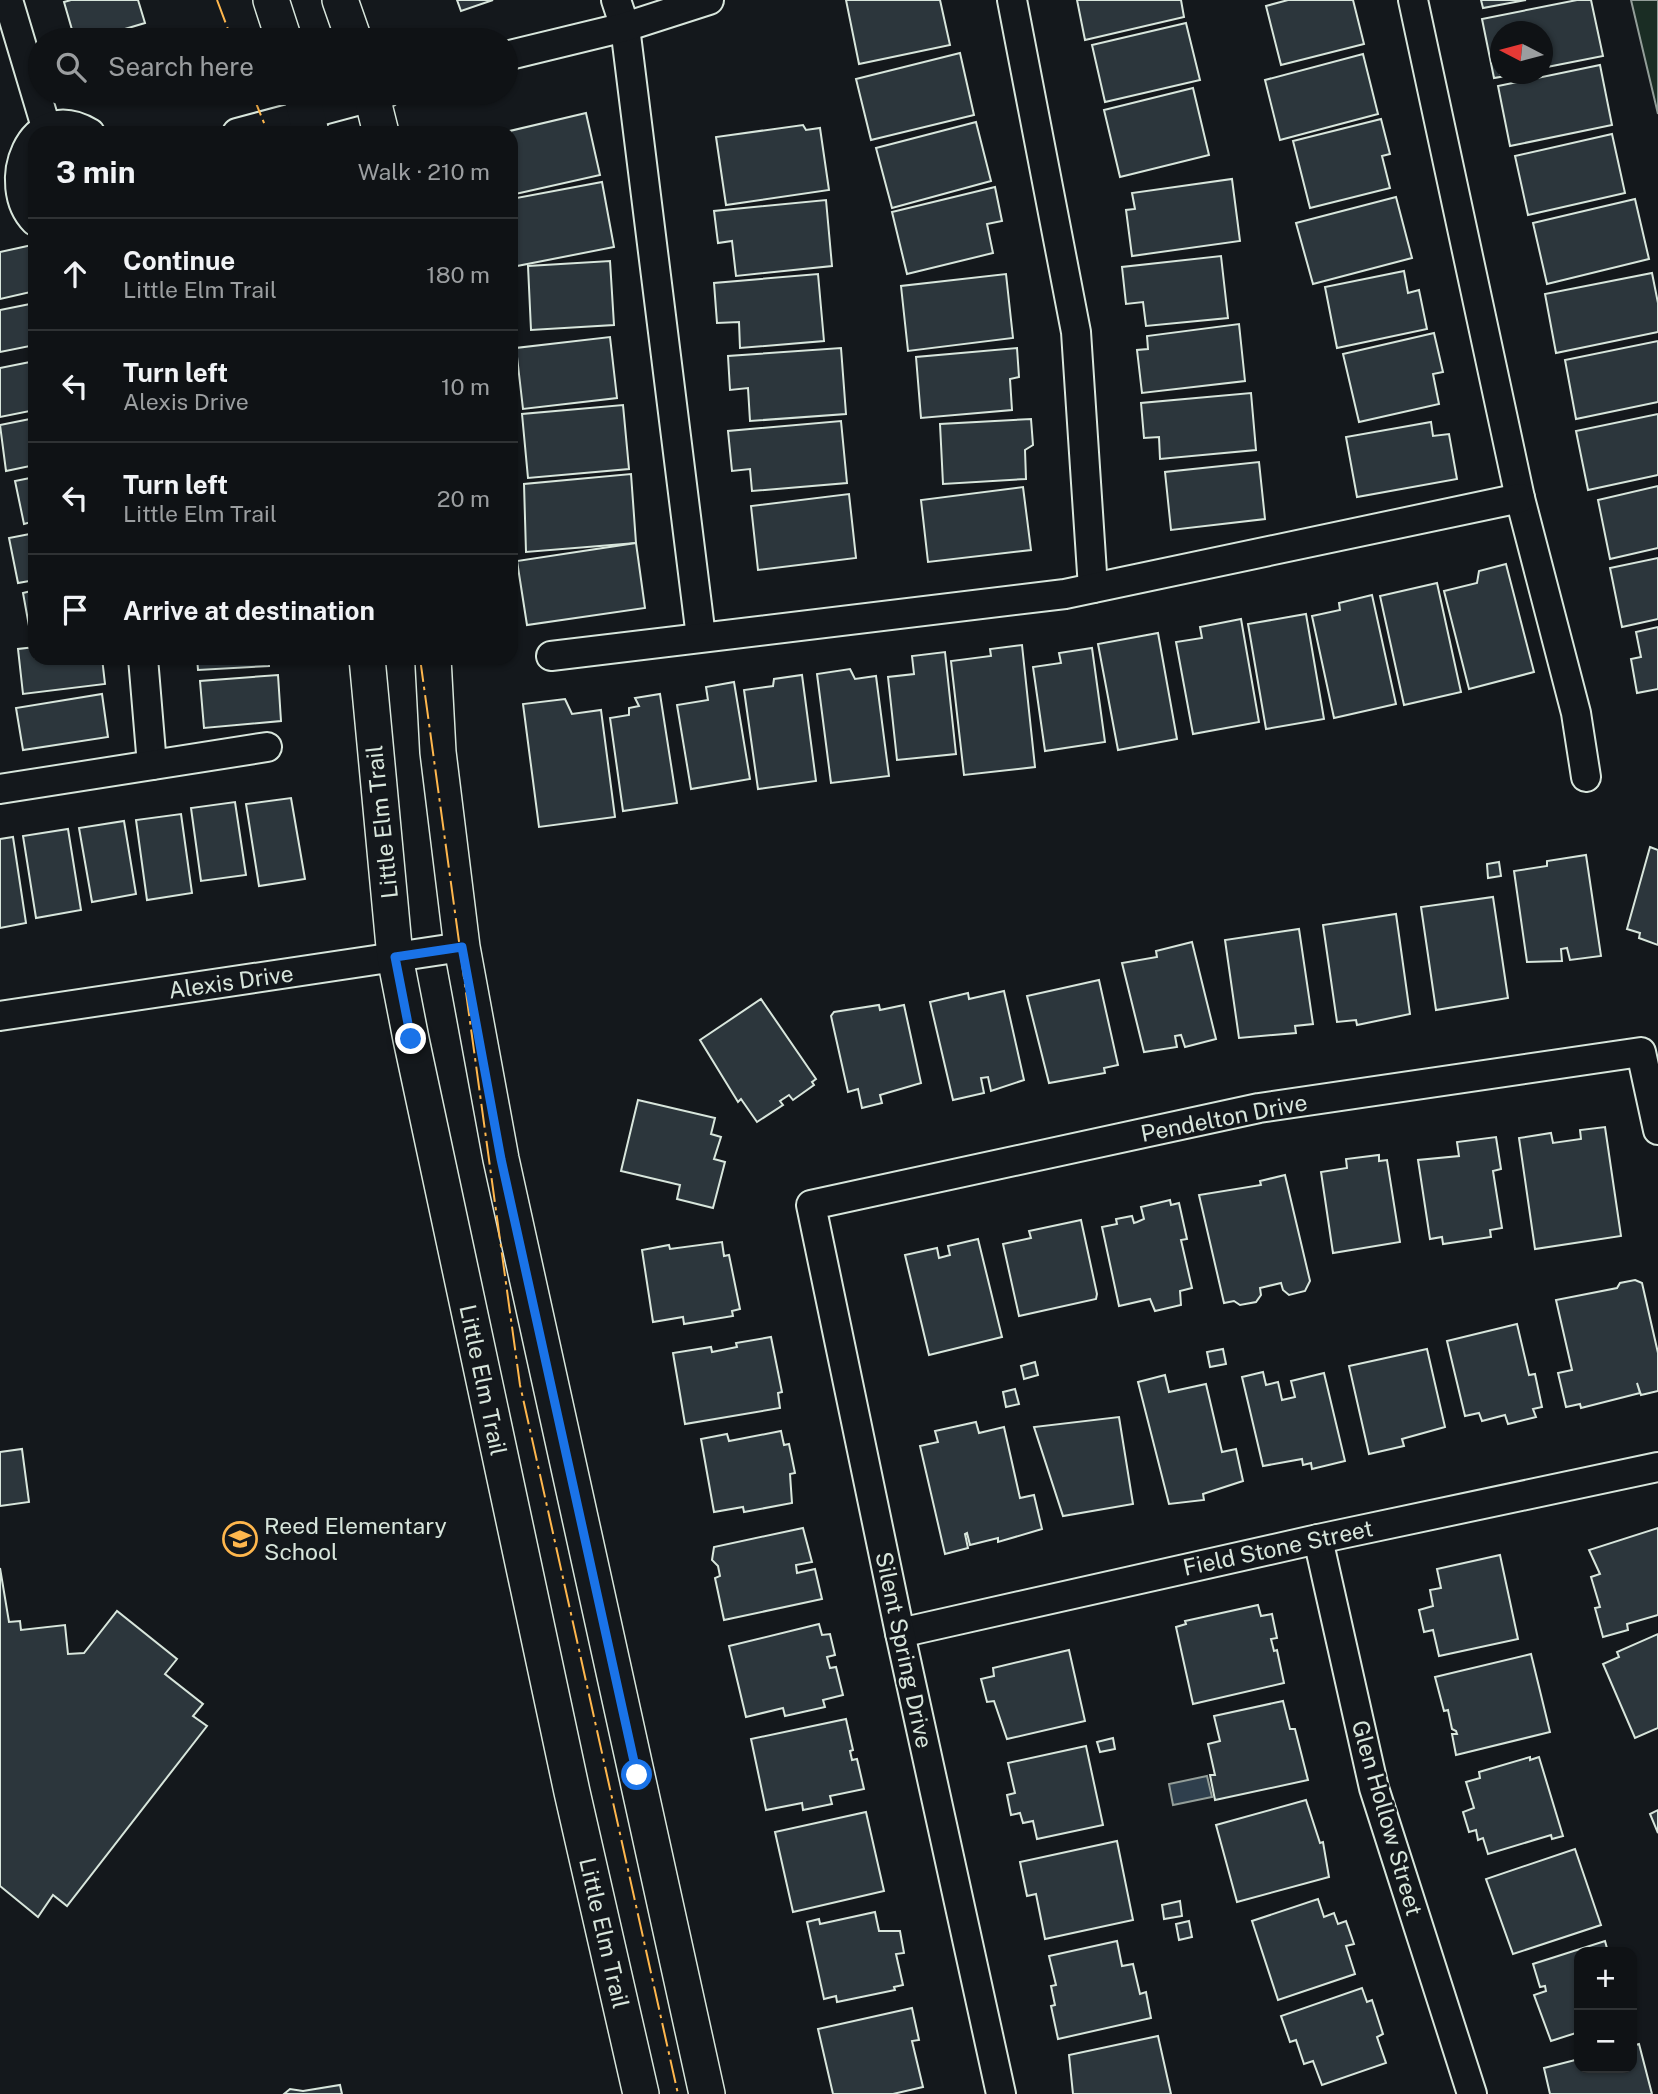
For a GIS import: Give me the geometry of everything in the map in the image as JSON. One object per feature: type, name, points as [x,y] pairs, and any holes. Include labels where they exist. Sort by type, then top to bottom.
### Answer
[{"type":"street","points":[[8,0],[28,67]]},
{"type":"street","points":[[271,0],[280,28]]},
{"type":"street","points":[[340,0],[350,28]]},
{"type":"street","points":[[616,0],[625,27],[701,638]]},
{"type":"street","points":[[518,53],[625,27],[709,0]]},
{"type":"street","points":[[1012,0],[1076,332],[1093,588]]},
{"type":"street","points":[[1413,0],[1520,498],[1576,713],[1586,777]]},
{"type":"street","points":[[39,105],[46,126]]},
{"type":"street","points":[[261,126],[336,105]]},
{"type":"street","points":[[378,105],[380,126]]},
{"type":"street","points":[[52,126],[69,126]]},
{"type":"street","points":[[28,139],[12,160],[6,193],[28,215]]},
{"type":"street","points":[[551,656],[1093,588],[1520,498]]},
{"type":"street","points":[[145,665],[152,765]]},
{"type":"street","name":"Little Elm Trail","points":[[368,665],[395,957],[572,1792],[641,2094]]},
{"type":"street","points":[[433,665],[438,752],[462,947],[501,1159],[707,2094]]},
{"type":"street","points":[[0,789],[267,747]]},
{"type":"street","name":"Alexis Drive","points":[[0,1016],[462,947]]},
{"type":"street","name":"Pendelton Drive","points":[[811,1205],[1259,1108],[1641,1052],[1658,1130]]},
{"type":"street","name":"Silent Spring Drive","points":[[811,1205],[900,1633],[1001,2094]]},
{"type":"street","name":"Field Stone Street","points":[[900,1633],[1318,1539],[1658,1467]]},
{"type":"street","name":"Glen Hollow Street","points":[[1318,1539],[1374,1788],[1472,2094]]},
{"type":"green space","points":[[1631,0],[1658,0],[1658,114]]},
{"type":"water","points":[[1207,1776],[1212,1797],[1173,1805],[1169,1784]]},
{"type":"building","points":[[138,0],[145,23],[128,28],[72,28],[64,2]]},
{"type":"building","points":[[457,0],[493,0],[461,11]]},
{"type":"building","points":[[846,0],[940,0],[950,45],[859,64]]},
{"type":"building","points":[[1077,0],[1181,0],[1184,17],[1085,40]]},
{"type":"building","points":[[1288,0],[1353,0],[1364,44],[1281,65],[1266,6]]},
{"type":"building","points":[[1481,0],[1526,0],[1483,8]]},
{"type":"building","points":[[1577,0],[1591,0],[1603,56],[1553,66],[1553,21],[1490,21],[1490,58],[1482,19]]},
{"type":"building","points":[[1186,23],[1200,80],[1105,102],[1092,45]]},
{"type":"building","points":[[960,53],[974,115],[871,140],[856,79]]},
{"type":"building","points":[[1363,54],[1378,114],[1280,140],[1265,80]]},
{"type":"building","points":[[1600,65],[1612,125],[1510,146],[1498,86],[1553,84],[1553,75]]},
{"type":"building","points":[[1193,88],[1209,155],[1120,177],[1104,110]]},
{"type":"building","points":[[586,113],[600,175],[518,193],[518,129]]},
{"type":"building","points":[[1381,119],[1390,154],[1382,156],[1390,188],[1310,208],[1293,141]]},
{"type":"building","points":[[976,122],[991,181],[892,208],[876,148]]},
{"type":"building","points":[[803,125],[806,130],[820,128],[829,190],[726,205],[716,137]]},
{"type":"building","points":[[1612,134],[1625,193],[1528,215],[1515,156]]},
{"type":"building","points":[[1232,179],[1240,241],[1132,256],[1126,210],[1135,209],[1132,193]]},
{"type":"building","points":[[602,182],[614,247],[518,266],[518,198]]},
{"type":"building","points":[[995,187],[1002,221],[987,224],[993,253],[907,274],[892,212]]},
{"type":"building","points":[[1396,197],[1412,258],[1313,284],[1296,223]]},
{"type":"building","points":[[1635,199],[1649,259],[1547,284],[1533,223]]},
{"type":"building","points":[[826,200],[832,266],[736,276],[732,241],[718,243],[714,211]]},
{"type":"building","points":[[28,246],[28,293],[0,299],[0,252]]},
{"type":"building","points":[[1221,256],[1228,318],[1146,326],[1143,302],[1126,304],[1122,267]]},
{"type":"building","points":[[610,261],[614,325],[531,330],[528,266]]},
{"type":"building","points":[[1404,271],[1408,293],[1419,290],[1427,329],[1337,348],[1325,287]]},
{"type":"building","points":[[1652,273],[1658,303],[1658,332],[1556,353],[1545,294]]},
{"type":"building","points":[[818,274],[824,341],[740,348],[739,322],[717,323],[714,283]]},
{"type":"building","points":[[1006,274],[1013,338],[908,351],[901,286]]},
{"type":"building","points":[[28,304],[28,346],[0,352],[0,310]]},
{"type":"building","points":[[1239,324],[1245,381],[1142,393],[1137,350],[1148,349],[1147,336]]},
{"type":"building","points":[[1434,333],[1443,372],[1433,374],[1439,404],[1359,422],[1343,354]]},
{"type":"building","points":[[610,337],[617,398],[523,409],[518,348]]},
{"type":"building","points":[[1658,341],[1658,402],[1576,419],[1565,360]]},
{"type":"building","points":[[841,348],[846,414],[750,421],[748,388],[730,390],[728,356]]},
{"type":"building","points":[[1017,348],[1019,377],[1010,379],[1012,410],[921,418],[916,357]]},
{"type":"building","points":[[28,362],[28,411],[0,417],[0,368]]},
{"type":"building","points":[[1251,393],[1256,450],[1160,459],[1159,437],[1144,438],[1141,403]]},
{"type":"building","points":[[623,405],[629,469],[528,478],[522,414]]},
{"type":"building","points":[[1658,414],[1658,475],[1588,490],[1576,431]]},
{"type":"building","points":[[28,419],[28,466],[6,471],[0,425]]},
{"type":"building","points":[[1031,419],[1033,445],[1025,450],[1026,479],[943,484],[940,424]]},
{"type":"building","points":[[841,421],[847,483],[752,491],[750,469],[732,471],[728,431]]},
{"type":"building","points":[[1431,422],[1433,436],[1449,434],[1457,479],[1357,497],[1346,437]]},
{"type":"building","points":[[1259,462],[1265,519],[1171,530],[1165,472]]},
{"type":"building","points":[[631,474],[636,543],[526,552],[524,484]]},
{"type":"building","points":[[28,478],[28,523],[24,524],[15,481]]},
{"type":"building","points":[[1658,486],[1658,548],[1610,559],[1598,500]]},
{"type":"building","points":[[1023,487],[1031,550],[928,562],[921,500]]},
{"type":"building","points":[[849,494],[856,558],[758,570],[751,506]]},
{"type":"building","points":[[28,534],[28,581],[18,583],[9,538]]},
{"type":"building","points":[[636,543],[645,608],[527,625],[518,561]]},
{"type":"building","points":[[1658,558],[1658,619],[1622,627],[1610,568]]},
{"type":"building","points":[[1506,564],[1534,672],[1469,689],[1444,591],[1477,583],[1479,571]]},
{"type":"building","points":[[1437,583],[1461,692],[1404,705],[1380,596]]},
{"type":"building","points":[[28,592],[28,620],[23,593]]},
{"type":"building","points":[[1372,595],[1396,704],[1334,718],[1312,616],[1340,610],[1339,603]]},
{"type":"building","points":[[1306,614],[1324,719],[1266,729],[1248,624]]},
{"type":"building","points":[[1241,619],[1259,722],[1193,734],[1176,642],[1202,638],[1200,627]]},
{"type":"building","points":[[1658,627],[1658,689],[1637,693],[1631,659],[1641,657],[1636,632]]},
{"type":"building","points":[[1158,633],[1177,739],[1118,750],[1098,644]]},
{"type":"building","points":[[1022,645],[1035,767],[964,775],[951,661],[991,656],[990,649]]},
{"type":"building","points":[[28,648],[28,665],[103,665],[105,684],[23,694],[18,649]]},
{"type":"building","points":[[1092,648],[1105,742],[1045,751],[1033,667],[1061,663],[1059,653]]},
{"type":"building","points":[[945,652],[956,754],[897,760],[888,677],[914,674],[912,656]]},
{"type":"building","points":[[198,665],[269,665],[269,666],[198,670]]},
{"type":"building","points":[[850,669],[855,679],[876,676],[889,776],[831,783],[817,674]]},
{"type":"building","points":[[278,675],[281,721],[204,728],[200,681]]},
{"type":"building","points":[[802,675],[816,781],[758,789],[744,690],[773,686],[774,679]]},
{"type":"building","points":[[734,682],[750,779],[691,789],[677,705],[708,700],[706,687]]},
{"type":"building","points":[[102,694],[108,737],[23,750],[16,708]]},
{"type":"building","points":[[660,694],[677,803],[623,811],[610,718],[629,715],[629,708],[639,706],[635,698]]},
{"type":"building","points":[[565,699],[572,714],[601,710],[615,817],[539,827],[523,704]]},
{"type":"building","points":[[291,798],[305,879],[259,886],[246,804]]},
{"type":"building","points":[[235,802],[246,875],[201,881],[191,808]]},
{"type":"building","points":[[181,814],[192,893],[147,900],[136,820]]},
{"type":"building","points":[[124,821],[136,894],[92,902],[79,828]]},
{"type":"building","points":[[68,829],[81,910],[36,918],[23,836]]},
{"type":"building","points":[[13,837],[26,923],[0,928],[0,839]]},
{"type":"building","points":[[1650,847],[1658,850],[1658,945],[1639,938],[1640,933],[1627,929]]},
{"type":"building","points":[[1586,855],[1601,956],[1570,960],[1567,948],[1561,949],[1562,961],[1527,962],[1514,871],[1547,866],[1547,861]]},
{"type":"building","points":[[1499,862],[1501,876],[1488,878],[1487,864]]},
{"type":"building","points":[[1493,897],[1508,998],[1436,1010],[1421,907]]},
{"type":"building","points":[[1396,914],[1410,1014],[1357,1025],[1356,1020],[1337,1022],[1323,925]]},
{"type":"building","points":[[1299,929],[1313,1024],[1295,1026],[1296,1033],[1239,1038],[1225,940]]},
{"type":"building","points":[[1192,942],[1216,1039],[1185,1047],[1181,1035],[1175,1036],[1177,1047],[1144,1052],[1122,963],[1157,957],[1156,951]]},
{"type":"building","points":[[1099,980],[1118,1065],[1104,1068],[1105,1073],[1049,1083],[1027,996]]},
{"type":"building","points":[[1004,991],[1024,1080],[991,1091],[988,1077],[981,1078],[984,1093],[953,1100],[930,1002],[968,993],[969,999]]},
{"type":"building","points":[[761,999],[816,1079],[812,1082],[814,1085],[793,1100],[789,1095],[780,1101],[783,1105],[757,1122],[741,1099],[738,1102],[700,1040]]},
{"type":"building","points":[[879,1005],[880,1010],[904,1005],[921,1083],[880,1095],[882,1103],[862,1108],[858,1089],[848,1092],[831,1016],[834,1012]]},
{"type":"building","points":[[638,1100],[715,1118],[711,1134],[721,1137],[714,1159],[725,1162],[713,1208],[677,1199],[680,1185],[621,1171]]},
{"type":"building","points":[[1605,1127],[1621,1236],[1535,1249],[1519,1138],[1551,1133],[1553,1143],[1581,1139],[1580,1130]]},
{"type":"building","points":[[1496,1137],[1501,1169],[1493,1171],[1502,1228],[1490,1230],[1491,1237],[1443,1244],[1442,1237],[1430,1239],[1418,1160],[1459,1156],[1457,1142]]},
{"type":"building","points":[[1379,1155],[1379,1161],[1387,1160],[1400,1242],[1333,1253],[1321,1172],[1347,1168],[1346,1159]]},
{"type":"building","points":[[1285,1175],[1310,1281],[1305,1291],[1289,1295],[1283,1290],[1281,1283],[1260,1288],[1261,1295],[1256,1302],[1240,1305],[1234,1301],[1224,1303],[1199,1195],[1261,1185],[1260,1181]]},
{"type":"building","points":[[1170,1200],[1171,1205],[1179,1203],[1187,1239],[1181,1240],[1192,1288],[1180,1291],[1181,1305],[1155,1311],[1150,1299],[1119,1306],[1102,1227],[1117,1224],[1116,1219],[1132,1216],[1134,1223],[1137,1222],[1144,1219],[1141,1207]]},
{"type":"building","points":[[1081,1220],[1096,1299],[1019,1316],[1003,1244],[1031,1238],[1029,1231]]},
{"type":"building","points":[[978,1239],[1002,1337],[929,1355],[905,1255],[937,1248],[939,1258],[950,1255],[948,1246]]},
{"type":"building","points":[[722,1242],[724,1256],[729,1255],[740,1309],[732,1311],[733,1316],[684,1324],[683,1317],[653,1322],[642,1250],[669,1245],[670,1249]]},
{"type":"building","points":[[1635,1280],[1642,1283],[1658,1353],[1658,1391],[1641,1395],[1637,1383],[1640,1393],[1581,1408],[1580,1404],[1566,1407],[1558,1373],[1572,1370],[1556,1300],[1617,1288],[1620,1283]]},
{"type":"building","points":[[1517,1324],[1529,1375],[1535,1374],[1542,1407],[1533,1409],[1536,1417],[1508,1424],[1505,1415],[1482,1421],[1479,1413],[1465,1416],[1447,1341]]},
{"type":"building","points":[[771,1337],[782,1392],[778,1393],[780,1408],[685,1424],[673,1353],[711,1347],[712,1352],[737,1347],[736,1343]]},
{"type":"building","points":[[1223,1349],[1226,1364],[1210,1367],[1207,1352]]},
{"type":"building","points":[[1427,1349],[1445,1427],[1402,1439],[1404,1446],[1369,1454],[1349,1366]]},
{"type":"building","points":[[1035,1362],[1038,1375],[1024,1379],[1021,1366]]},
{"type":"building","points":[[1263,1372],[1266,1385],[1278,1382],[1282,1400],[1295,1397],[1291,1381],[1324,1373],[1345,1461],[1312,1469],[1311,1463],[1303,1465],[1302,1459],[1263,1466],[1242,1377]]},
{"type":"building","points":[[1165,1375],[1169,1392],[1206,1384],[1222,1452],[1236,1449],[1243,1481],[1203,1494],[1204,1500],[1169,1504],[1138,1382]]},
{"type":"building","points":[[1015,1389],[1019,1404],[1006,1407],[1003,1392]]},
{"type":"building","points":[[1119,1417],[1133,1504],[1063,1516],[1034,1427]]},
{"type":"building","points":[[976,1422],[979,1433],[1004,1427],[1020,1498],[1034,1495],[1042,1529],[998,1542],[998,1538],[970,1545],[967,1533],[968,1548],[945,1554],[920,1446],[938,1442],[935,1431]]},
{"type":"building","points":[[781,1431],[784,1445],[789,1444],[795,1473],[790,1474],[792,1503],[744,1512],[743,1507],[714,1512],[701,1439],[727,1434],[729,1441]]},
{"type":"building","points":[[22,1449],[29,1502],[0,1506],[0,1452]]},
{"type":"building","points":[[803,1528],[812,1562],[796,1565],[797,1573],[815,1569],[822,1599],[724,1620],[715,1578],[720,1576],[718,1566],[712,1560],[714,1547]]},
{"type":"building","points":[[1658,1528],[1658,1615],[1627,1624],[1628,1630],[1603,1637],[1595,1608],[1600,1607],[1591,1577],[1600,1574],[1589,1550]]},
{"type":"building","points":[[1500,1555],[1518,1639],[1439,1656],[1433,1630],[1424,1632],[1419,1610],[1433,1606],[1430,1590],[1441,1588],[1437,1569]]},
{"type":"building","points":[[0,1568],[9,1622],[20,1621],[21,1630],[65,1625],[68,1654],[84,1653],[117,1611],[177,1659],[165,1674],[203,1704],[193,1716],[207,1726],[67,1906],[53,1895],[38,1917],[0,1886]]},
{"type":"building","points":[[1258,1605],[1261,1616],[1272,1614],[1277,1638],[1271,1639],[1274,1651],[1277,1650],[1284,1683],[1193,1704],[1176,1627],[1186,1624],[1185,1621]]},
{"type":"building","points":[[819,1624],[822,1635],[830,1634],[835,1655],[827,1657],[830,1668],[836,1667],[843,1695],[823,1700],[825,1707],[785,1716],[783,1708],[746,1717],[729,1646]]},
{"type":"building","points":[[1658,1634],[1658,1728],[1635,1738],[1603,1664],[1619,1657],[1617,1652]]},
{"type":"building","points":[[1069,1650],[1085,1721],[1007,1739],[994,1701],[987,1702],[981,1679],[994,1676],[993,1668]]},
{"type":"building","points":[[1531,1654],[1550,1732],[1456,1755],[1452,1734],[1457,1734],[1452,1729],[1448,1710],[1444,1711],[1435,1677]]},
{"type":"building","points":[[1283,1701],[1290,1729],[1295,1729],[1308,1780],[1215,1800],[1210,1775],[1215,1775],[1208,1744],[1220,1741],[1214,1716]]},
{"type":"building","points":[[846,1719],[853,1750],[850,1751],[852,1760],[857,1759],[864,1789],[830,1796],[832,1804],[803,1810],[802,1803],[766,1810],[751,1739]]},
{"type":"building","points":[[1113,1738],[1115,1749],[1100,1752],[1097,1742]]},
{"type":"building","points":[[1086,1746],[1103,1825],[1037,1839],[1033,1821],[1023,1823],[1020,1813],[1011,1815],[1007,1795],[1015,1793],[1008,1763]]},
{"type":"building","points":[[1530,1757],[1530,1760],[1539,1757],[1563,1836],[1552,1839],[1551,1835],[1488,1854],[1483,1838],[1478,1840],[1476,1830],[1469,1832],[1463,1812],[1474,1808],[1466,1782],[1480,1778],[1479,1772]]},
{"type":"building","points":[[1306,1800],[1320,1843],[1323,1842],[1329,1877],[1237,1902],[1216,1825]]},
{"type":"building","points":[[1658,1810],[1658,1833],[1650,1814]]},
{"type":"building","points":[[866,1812],[884,1891],[793,1912],[775,1832]]},
{"type":"building","points":[[1117,1841],[1133,1920],[1045,1939],[1036,1894],[1027,1896],[1020,1862]]},
{"type":"building","points":[[1575,1849],[1601,1925],[1513,1954],[1486,1879]]},
{"type":"building","points":[[1318,1899],[1324,1917],[1334,1913],[1338,1924],[1346,1921],[1354,1944],[1346,1946],[1355,1974],[1278,2000],[1252,1921]]},
{"type":"building","points":[[1180,1901],[1182,1916],[1164,1919],[1162,1905]]},
{"type":"building","points":[[875,1912],[879,1931],[900,1931],[904,1953],[896,1954],[903,1985],[894,1987],[895,1990],[837,2002],[836,1996],[824,1999],[807,1922],[819,1919],[820,1924]]},
{"type":"building","points":[[1189,1921],[1192,1937],[1179,1940],[1176,1924]]},
{"type":"building","points":[[1117,1941],[1122,1966],[1133,1964],[1140,1994],[1146,1992],[1151,2018],[1058,2039],[1051,2006],[1055,2005],[1051,1986],[1056,1985],[1049,1956]]},
{"type":"building","points":[[1605,1941],[1607,1947],[1586,1947]]},
{"type":"building","points":[[1574,1951],[1574,2034],[1551,2041],[1534,1995],[1546,1991],[1545,1986],[1540,1987],[1533,1964]]},
{"type":"building","points":[[1362,1988],[1367,2002],[1372,2000],[1383,2034],[1377,2037],[1386,2063],[1322,2085],[1313,2061],[1304,2064],[1296,2040],[1290,2042],[1281,2016]]},
{"type":"building","points":[[912,2008],[919,2040],[912,2041],[923,2087],[893,2094],[833,2094],[818,2029]]},
{"type":"building","points":[[1158,2036],[1171,2094],[1073,2094],[1069,2055]]},
{"type":"building","points":[[1637,2045],[1652,2094],[1550,2094],[1544,2068],[1574,2060],[1574,2073],[1637,2073]]},
{"type":"building","points":[[340,2085],[342,2094],[284,2094],[290,2089],[303,2091]]},
{"type":"power","points":[[217,0],[228,28]]},
{"type":"power","points":[[257,105],[265,126]]},
{"type":"power","points":[[421,665],[520,1385],[678,2094]]},
{"type":"place","name":"Reed Elementary School","points":[[240,1539]]},
{"type":"route","points":[[411,1039],[395,957],[462,947],[501,1159],[637,1775]]}]
